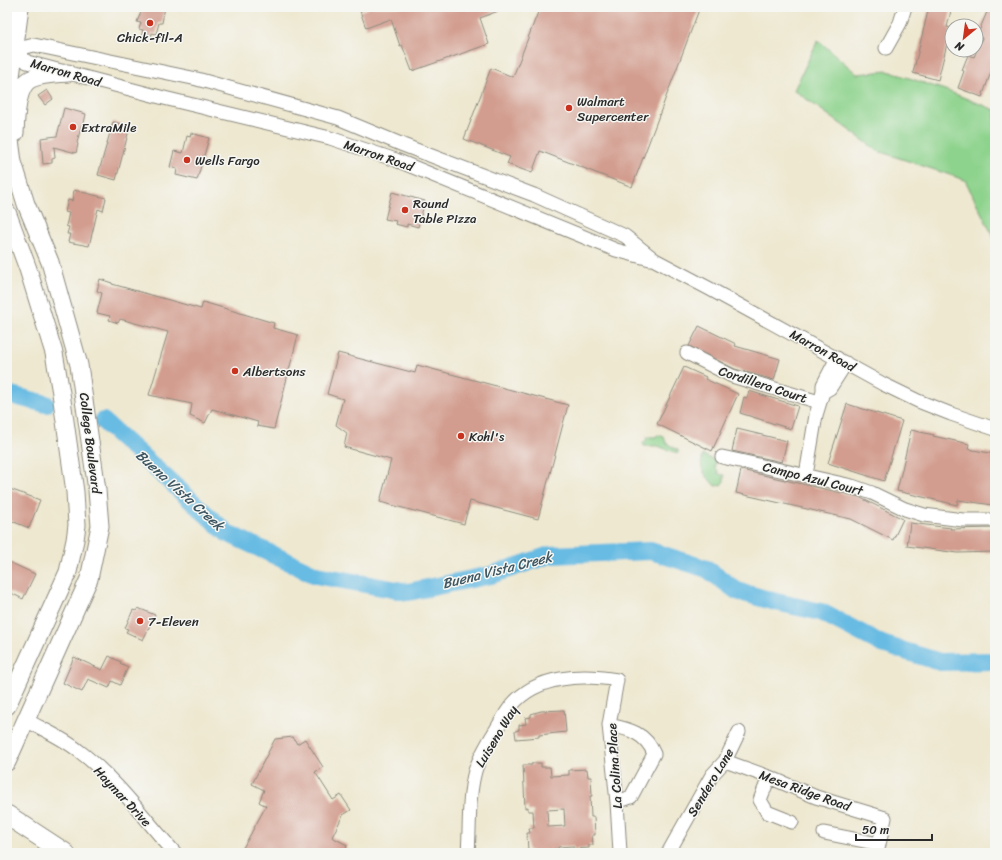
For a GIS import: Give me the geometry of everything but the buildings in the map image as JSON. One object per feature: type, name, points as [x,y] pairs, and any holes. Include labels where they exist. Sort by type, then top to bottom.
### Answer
[{"type":"highway","points":[[7,815],[65,853]]},
{"type":"main road","points":[[7,108],[11,49],[20,7]]},
{"type":"main road","points":[[16,171],[15,132],[18,98],[23,86],[31,79],[46,75],[68,73]]},
{"type":"main road","name":"College Boulevard","points":[[7,116],[13,162],[26,204],[50,262],[79,365],[97,490],[100,526],[89,579],[81,600],[7,762]]},
{"type":"main road","name":"College Boulevard","points":[[7,212],[34,286],[54,353],[75,492],[77,525],[68,572],[7,706]]},
{"type":"main road","points":[[34,286],[39,285],[45,290],[66,358],[79,365]]},
{"type":"main road","points":[[75,540],[80,542],[86,562],[92,567]]},
{"type":"main road","points":[[68,572],[71,588],[81,600]]},
{"type":"main road","points":[[7,706],[26,720]]},
{"type":"main road","points":[[7,716],[26,720]]},
{"type":"street","points":[[886,48],[900,23],[905,7]]},
{"type":"street","name":"Marron Road","points":[[11,49],[34,45],[168,72],[338,118],[403,145],[541,198],[625,236],[655,260],[883,384],[918,401],[950,414],[995,429]]},
{"type":"street","name":"Marron Road","points":[[11,49],[27,62],[168,99],[330,138],[396,160],[616,250],[655,260]]},
{"type":"street","name":"Cordillera Court","points":[[687,354],[732,376],[821,397]]},
{"type":"street","points":[[806,475],[816,415],[823,385],[827,375],[842,361]]},
{"type":"street","name":"Campo Azul Court","points":[[722,457],[852,486],[872,493],[905,510],[963,520],[995,520]]},
{"type":"street","name":"Luiseno Way","points":[[468,853],[471,790],[475,770],[486,748],[512,705],[527,691],[551,681],[573,677],[599,677],[617,680]]},
{"type":"street","name":"La Colina Place","points":[[617,680],[609,725],[617,802],[620,853]]},
{"type":"street","name":"Haymar Drive","points":[[26,720],[78,750],[108,776],[174,853]]},
{"type":"street","points":[[609,725],[637,733],[650,744],[654,754],[631,797],[617,802]]},
{"type":"street","name":"Sendero Lane","points":[[668,853],[712,775],[725,761],[739,732]]},
{"type":"street","name":"Mesa Ridge Road","points":[[725,761],[769,777],[816,797],[885,818],[878,849]]},
{"type":"street","points":[[769,777],[760,800],[767,812],[792,822]]},
{"type":"street","points":[[824,833],[878,849]]},
{"type":"green space","points":[[818,40],[857,74],[888,71],[945,90],[995,110],[995,246],[991,232],[965,180],[878,151],[794,90]]},
{"type":"green space","points":[[658,435],[664,437],[666,443],[678,450],[678,453],[657,446],[644,446],[643,443],[646,441],[647,437],[655,437]]},
{"type":"green space","points":[[703,455],[716,461],[715,467],[718,474],[724,475],[724,481],[721,485],[715,486],[704,472],[702,468]]},
{"type":"waterway","name":"Buena Vista Creek","points":[[7,394],[46,404]]},
{"type":"waterway","name":"Buena Vista Creek","points":[[103,421],[227,533],[316,575],[408,592],[491,575],[550,555],[651,551],[707,569],[737,591],[776,602],[821,612],[882,644],[940,662],[995,661]]},
{"type":"place","name":"Chick-fil-A","points":[[150,23]]},
{"type":"place","name":"Walmart Supercenter","points":[[569,108]]},
{"type":"place","name":"ExtraMile","points":[[73,127]]},
{"type":"place","name":"Wells Fargo","points":[[187,160]]},
{"type":"place","name":"Round Table Pizza","points":[[405,210]]},
{"type":"place","name":"Albertsons","points":[[235,371]]},
{"type":"place","name":"Kohl's","points":[[461,436]]},
{"type":"place","name":"7-Eleven","points":[[140,621]]}]
